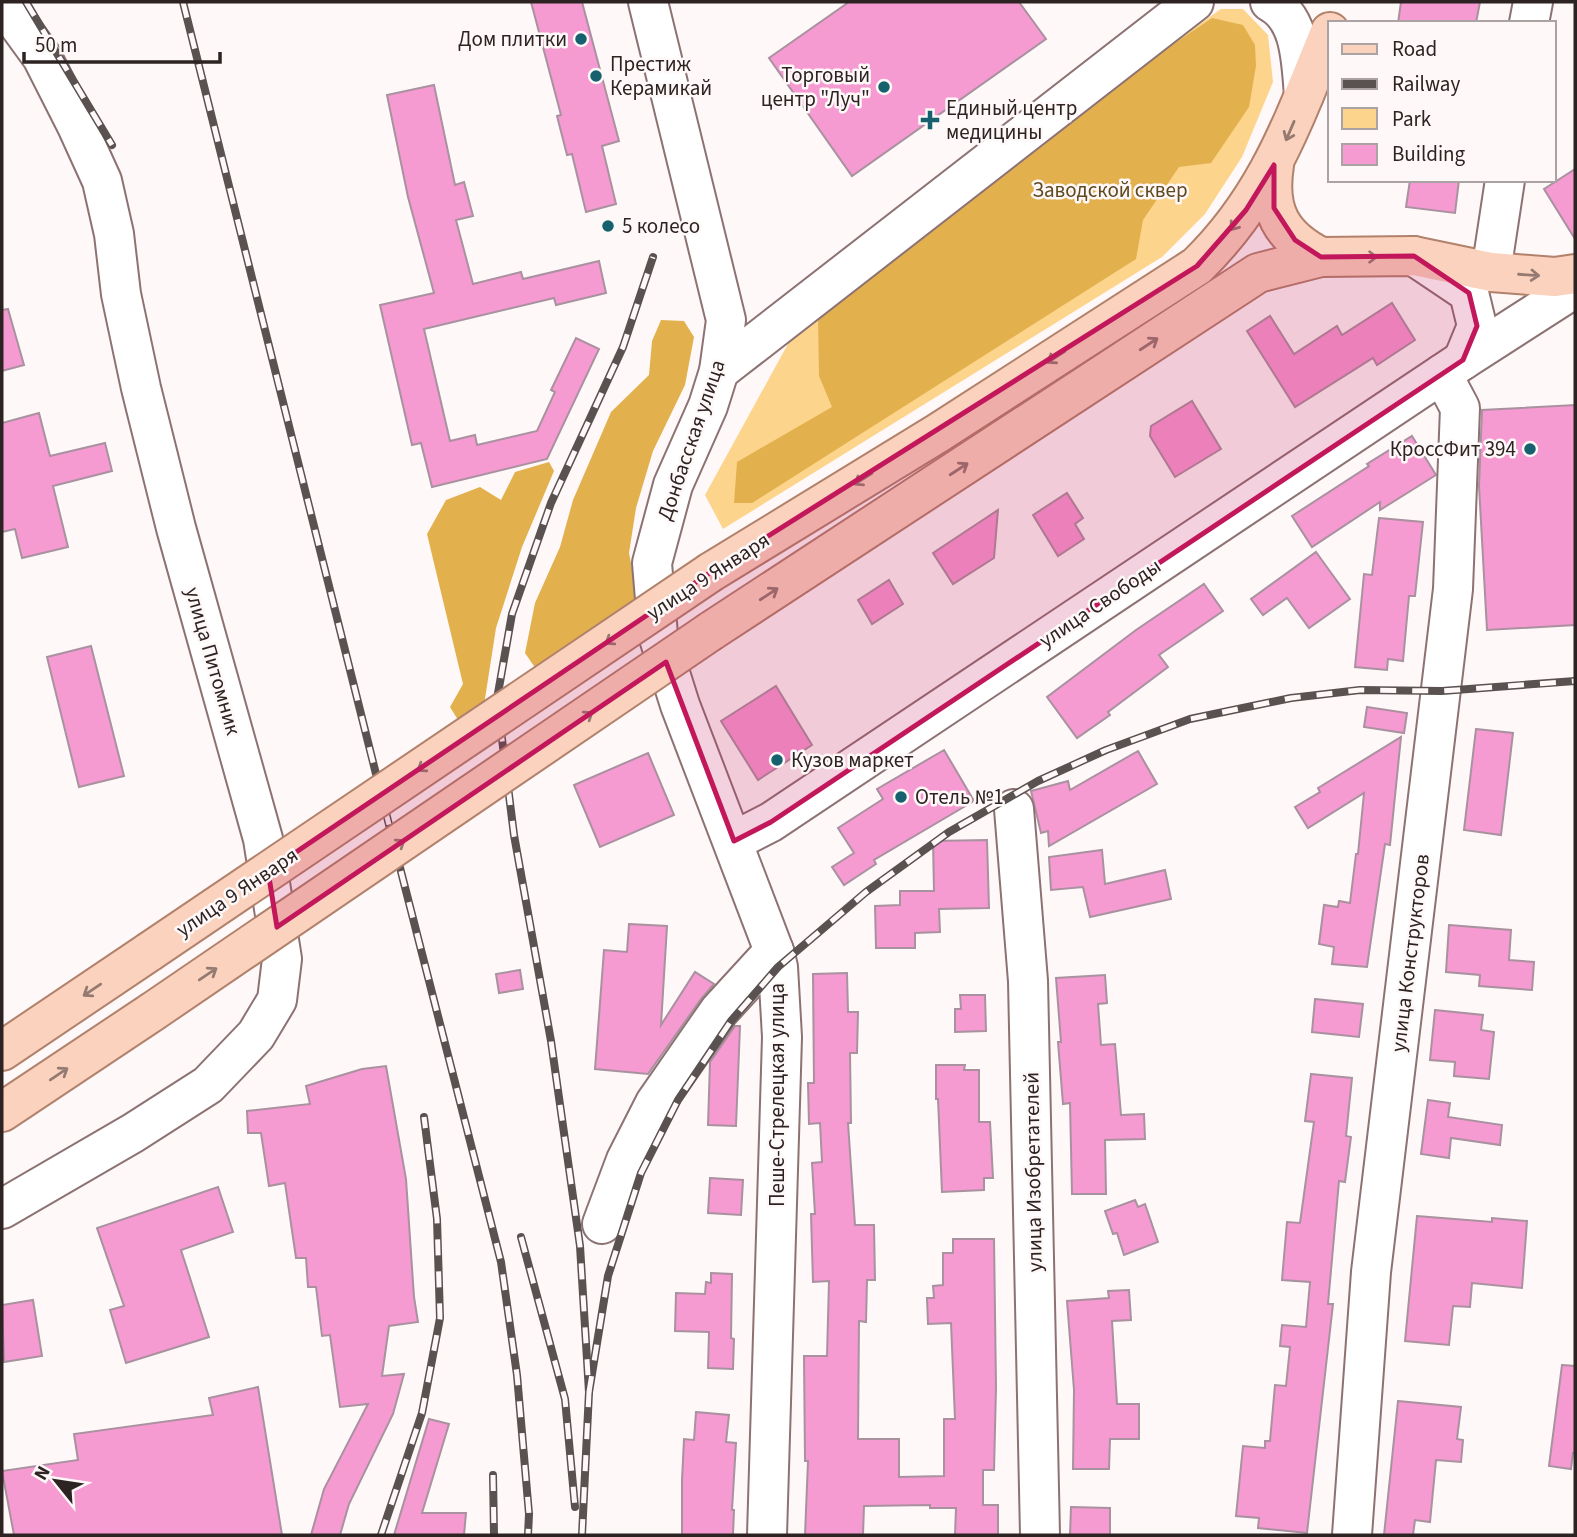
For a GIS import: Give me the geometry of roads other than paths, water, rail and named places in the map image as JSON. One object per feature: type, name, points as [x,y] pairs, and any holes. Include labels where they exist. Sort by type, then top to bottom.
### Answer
[{"type":"main road","points":[[1335,21],[1343,2]]},
{"type":"main road","name":"улица 9 Января","points":[[2,1051],[711,572],[938,433],[1197,266],[1219,245],[1246,210],[1274,165],[1328,37]]},
{"type":"main road","points":[[1274,165],[1272,195],[1278,221],[1295,240],[1321,257]]},
{"type":"main road","points":[[2,1112],[712,631],[1258,273],[1321,257],[1414,256],[1491,272],[1555,277],[1575,274]]},
{"type":"street","name":"улица Питомник","points":[[2,2],[42,57],[102,181],[114,234],[121,294],[141,388],[176,528],[263,839],[282,959],[277,1000],[256,1035],[208,1085],[133,1133],[2,1209]]},
{"type":"street","name":"Донбасская улица","points":[[648,2],[726,320],[719,371],[708,405],[673,485],[652,563],[658,635]]},
{"type":"street","points":[[719,371],[1194,2]]},
{"type":"street","points":[[1270,2],[1286,16],[1294,31],[1304,95]]},
{"type":"street","points":[[1529,21],[1532,2]]},
{"type":"street","points":[[1491,272],[1505,182]]},
{"type":"street","points":[[1414,256],[1469,293],[1477,326],[1453,367]]},
{"type":"street","name":"улица Свободы","points":[[733,841],[771,822],[1575,288]]},
{"type":"street","name":"улица Конструкторов","points":[[1352,1535],[1371,1272],[1453,589],[1460,408],[1453,367]]},
{"type":"street","name":"Пеше-Стрелецкая улица","points":[[658,635],[680,705],[778,967],[782,1037],[767,1535]]},
{"type":"street","name":"улица Изобретателей","points":[[1014,809],[1028,981],[1040,1535]]},
{"type":"street","points":[[602,1224],[625,1160],[655,1103],[719,1011],[774,951]]},
{"type":"railway","points":[[26,2],[112,145]]},
{"type":"railway","points":[[183,2],[501,1262],[517,1375],[529,1514],[528,1535]]},
{"type":"railway","points":[[582,1535],[589,1392],[580,1246],[551,1041],[514,835],[497,699],[512,614],[551,503],[623,347],[653,257]]},
{"type":"railway","points":[[589,1392],[608,1276],[641,1173],[678,1100],[731,1021],[778,967],[866,892],[949,832],[1038,781],[1106,750],[1190,719],[1291,698],[1360,690],[1442,691],[1575,681]]},
{"type":"railway","points":[[381,1535],[422,1413],[440,1318],[437,1219],[424,1117]]},
{"type":"railway","points":[[521,1237],[565,1399],[575,1507]]},
{"type":"railway","points":[[493,1475],[494,1535]]},
{"type":"place","name":"Дом плитки","points":[[581,39]]},
{"type":"place","name":"Престиж Керамикай","points":[[596,76]]},
{"type":"place","name":"Торговый центр \"Луч\"","points":[[884,87]]},
{"type":"place","name":"Единый центр медицины","points":[[930,120]]},
{"type":"place","name":"5 колесо","points":[[608,226]]},
{"type":"place","name":"КроссФит 394","points":[[1530,449]]},
{"type":"place","name":"Кузов маркет","points":[[777,760]]},
{"type":"place","name":"Отель №1","points":[[901,797]]},
{"type":"park label","name":"Заводской сквер","points":[[1110,190]]}]
